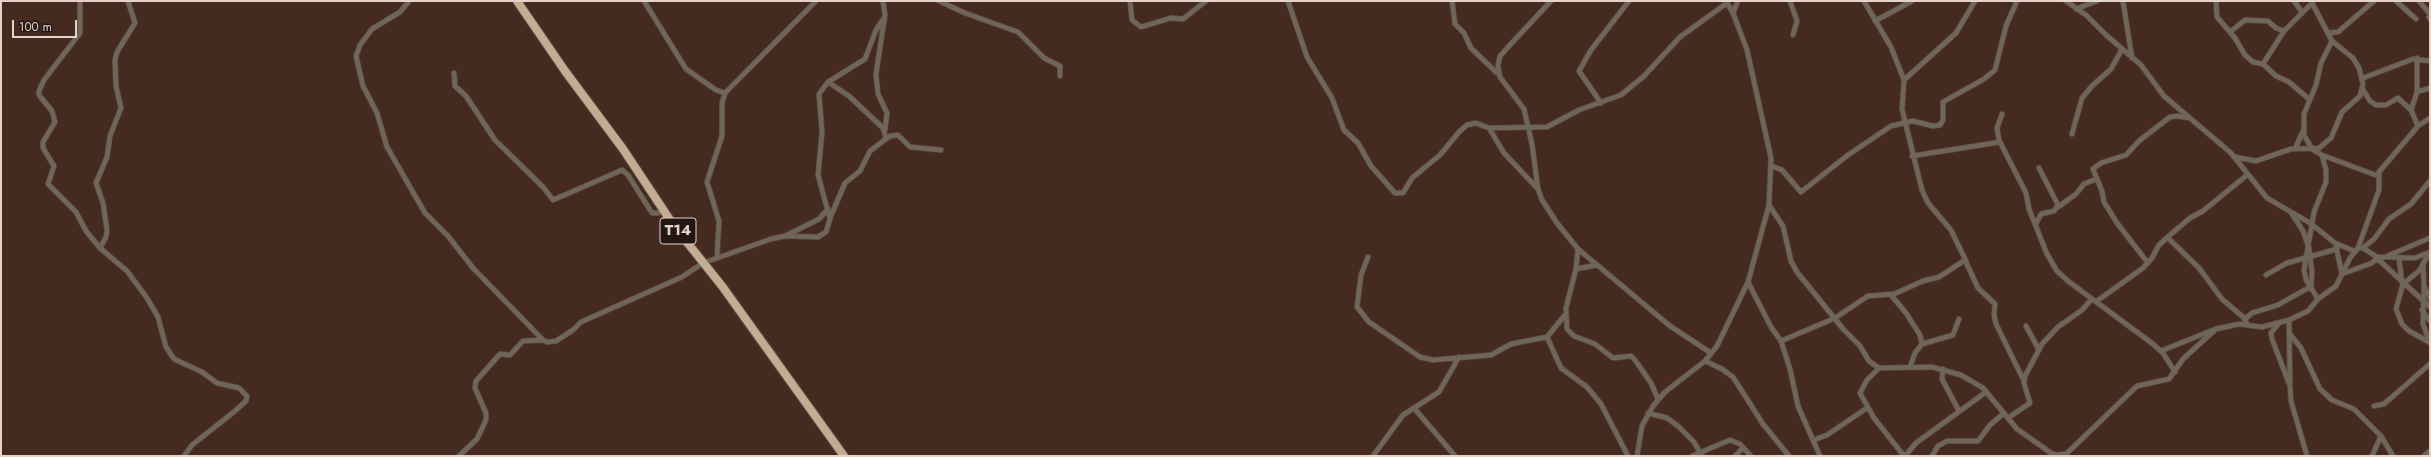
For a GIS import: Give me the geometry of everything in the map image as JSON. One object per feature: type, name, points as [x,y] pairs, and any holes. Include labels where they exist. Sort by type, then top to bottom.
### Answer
[{"type":"highway","name":"T14","points":[[517,1],[562,66],[623,149],[663,210],[731,298],[844,456]]},
{"type":"street","points":[[80,1],[80,33],[44,80],[38,93],[52,111],[55,122],[43,142],[44,148],[54,166],[48,184],[76,212],[86,231],[100,248],[122,266],[147,298],[158,317],[166,347],[174,359],[217,383],[239,388],[246,393],[247,398],[243,404],[192,445],[184,456]]},
{"type":"street","points":[[100,248],[106,237],[106,230],[102,203],[96,183],[107,157],[110,136],[121,108],[116,86],[115,60],[117,52],[135,23],[128,1]]},
{"type":"street","points":[[644,1],[686,69],[716,90],[725,93]]},
{"type":"street","points":[[717,258],[719,221],[707,182],[722,136],[722,103],[725,93],[816,1]]},
{"type":"street","points":[[883,1],[884,18],[876,70],[878,94],[887,113],[885,130],[886,138]]},
{"type":"street","points":[[939,1],[965,14],[1003,25],[1022,34],[1044,58],[1060,66],[1060,76]]},
{"type":"street","points":[[1130,1],[1132,20],[1141,27],[1171,18],[1183,19],[1206,1]]},
{"type":"street","points":[[1288,1],[1307,57],[1332,98],[1344,130],[1358,143],[1371,166],[1395,193],[1404,193],[1412,178],[1440,154],[1463,128],[1476,123],[1489,128],[1527,128],[1552,126],[1579,110],[1625,93],[1644,76],[1680,36],[1726,2],[1733,13],[1747,50],[1772,166],[1769,205],[1748,282],[1717,346],[1705,361],[1658,399],[1648,413],[1638,441],[1637,456]]},
{"type":"street","points":[[1452,1],[1455,24],[1464,33],[1471,48],[1497,73],[1523,106],[1532,144],[1538,189],[1547,209],[1578,249],[1683,336],[1711,353]]},
{"type":"street","points":[[1497,73],[1500,56],[1551,1]]},
{"type":"street","points":[[1601,103],[1579,71],[1591,50],[1629,1]]},
{"type":"street","points":[[1733,1],[1733,13]]},
{"type":"street","points":[[1733,13],[1738,1]]},
{"type":"street","points":[[1790,1],[1797,21],[1793,35]]},
{"type":"street","points":[[1864,1],[1893,51],[1904,80],[1902,109],[1912,156],[1926,200],[1951,230],[1978,288],[1995,304],[1994,315],[1996,324],[2024,381],[2030,403],[2008,418]]},
{"type":"street","points":[[1875,21],[1912,1]]},
{"type":"street","points":[[1904,80],[1956,33],[1975,1]]},
{"type":"street","points":[[1772,166],[1782,170],[1801,192],[1884,129],[1905,122],[1919,121],[1933,126],[1940,125],[1943,120],[1943,102],[1993,73],[1998,63],[2006,26],[2016,1]]},
{"type":"street","points":[[2066,1],[2086,15],[2150,75],[2164,96],[2191,118],[2233,157],[2267,198],[2311,224],[2335,243],[2358,249],[2383,259],[2403,284],[2430,308]]},
{"type":"street","points":[[2076,9],[2097,1]]},
{"type":"street","points":[[2123,1],[2132,58]]},
{"type":"street","points":[[2216,1],[2217,17],[2230,32],[2248,58],[2253,62],[2263,64],[2276,76],[2290,82],[2309,99]]},
{"type":"street","points":[[2294,1],[2302,12]]},
{"type":"street","points":[[2328,33],[2338,32],[2374,1]]},
{"type":"street","points":[[2396,1],[2416,19]]},
{"type":"street","points":[[2419,1],[2430,17]]},
{"type":"street","points":[[408,2],[400,12],[372,29],[360,45],[356,56],[363,86],[377,113],[387,147],[425,213],[448,236],[473,268],[543,340]]},
{"type":"street","points":[[2233,157],[2262,160],[2295,149],[2312,149],[2323,146],[2331,138],[2342,112],[2360,96],[2363,78],[2353,58],[2332,40],[2311,2],[2284,31],[2263,64]]},
{"type":"street","points":[[830,219],[818,175],[822,132],[819,94],[828,82],[844,74],[865,59],[876,30],[884,18]]},
{"type":"street","points":[[2230,32],[2245,20],[2268,21],[2276,28],[2284,31]]},
{"type":"street","points":[[2295,149],[2302,132],[2304,114],[2309,99],[2332,40]]},
{"type":"street","points":[[2072,134],[2082,98],[2092,86],[2111,69],[2122,49]]},
{"type":"street","points":[[2363,78],[2417,58],[2430,60]]},
{"type":"street","points":[[2411,110],[2417,92],[2417,58]]},
{"type":"street","points":[[454,73],[455,86],[466,96],[495,140],[543,187],[553,200],[622,170],[628,175],[652,213],[658,213],[663,210]]},
{"type":"street","points":[[828,82],[849,96],[885,130]]},
{"type":"street","points":[[2362,88],[2370,102],[2376,105],[2386,105],[2398,98],[2411,110],[2418,126]]},
{"type":"street","points":[[2417,92],[2430,88]]},
{"type":"street","points":[[2002,114],[1997,128],[2000,142],[2026,192],[2029,209],[2048,254],[2057,271],[2161,351],[2175,372]]},
{"type":"street","points":[[2148,263],[2106,206],[2096,179],[2094,168],[2104,162],[2126,155],[2140,140],[2170,118],[2177,116],[2191,118]]},
{"type":"street","points":[[2161,351],[2232,324],[2262,327],[2289,320],[2308,311],[2318,299],[2336,286],[2358,249],[2379,190],[2378,176],[2418,126],[2430,118]]},
{"type":"street","points":[[1489,128],[1504,153],[1538,189]]},
{"type":"street","points":[[2302,132],[2312,149],[2322,156],[2378,176]]},
{"type":"street","points":[[785,236],[802,238],[821,236],[827,231],[830,219],[845,183],[860,171],[870,151],[886,138],[895,134],[910,147],[941,150]]},
{"type":"street","points":[[1912,156],[2000,142]]},
{"type":"street","points":[[2311,288],[2313,279],[2309,248],[2311,224],[2317,201],[2326,182],[2326,170],[2322,156]]},
{"type":"street","points":[[2326,170],[2332,159]]},
{"type":"street","points":[[2039,168],[2056,197],[2058,207]]},
{"type":"street","points":[[2024,381],[2026,372],[2039,350],[2058,327],[2148,263],[2159,245],[2247,175]]},
{"type":"street","points":[[2036,224],[2041,214],[2054,211],[2076,194],[2084,184],[2096,179]]},
{"type":"street","points":[[2358,249],[2374,239],[2388,219],[2411,204],[2430,181]]},
{"type":"street","points":[[1769,205],[1785,232],[1794,267],[1877,367],[1943,369],[1965,377],[1986,392],[2017,429],[2051,453],[2057,455],[2064,455],[2137,386],[2166,381],[2175,372],[2183,359],[2216,329]]},
{"type":"street","points":[[459,456],[477,439],[486,420],[486,413],[474,388],[476,381],[500,354],[512,354],[519,343],[543,340],[547,342],[556,341],[581,322],[682,277],[703,263],[785,236],[819,219],[828,209]]},
{"type":"street","points":[[2291,213],[2303,231],[2309,248]]},
{"type":"street","points":[[2168,238],[2200,268],[2222,300],[2245,319],[2248,325]]},
{"type":"street","points":[[2383,259],[2430,238]]},
{"type":"street","points":[[2335,243],[2342,274]]},
{"type":"street","points":[[1578,249],[1576,269],[1565,315],[1567,329],[1574,336],[1595,344],[1613,358],[1631,356],[1651,383],[1658,399]]},
{"type":"street","points":[[2266,275],[2287,263],[2337,249]]},
{"type":"street","points":[[2342,274],[2372,263],[2375,260],[2415,258],[2430,252]]},
{"type":"street","points":[[2403,284],[2423,265],[2430,252]]},
{"type":"street","points":[[2309,256],[2304,270],[2311,288],[2318,299]]},
{"type":"street","points":[[1368,257],[1361,275],[1361,290],[1357,304],[1369,322],[1420,357],[1433,360],[1491,355],[1511,344],[1547,337],[1565,315]]},
{"type":"street","points":[[2399,258],[2403,284],[2397,302],[2398,316],[2408,331],[2430,342]]},
{"type":"street","points":[[1781,341],[1835,318],[1868,296],[1891,295],[1923,281],[1939,277],[1951,268],[1966,261]]},
{"type":"street","points":[[1576,269],[1597,265]]},
{"type":"street","points":[[2423,265],[2423,324],[2430,342]]},
{"type":"street","points":[[1748,282],[1771,327],[1781,341],[1790,369],[1798,406],[1820,456]]},
{"type":"street","points":[[2424,286],[2430,299]]},
{"type":"street","points":[[2245,319],[2252,313],[2278,305],[2311,288]]},
{"type":"street","points":[[1891,295],[1904,309],[1920,335],[1922,344]]},
{"type":"street","points":[[2422,310],[2430,321]]},
{"type":"street","points":[[1910,367],[1915,353],[1922,344],[1953,335],[1959,319]]},
{"type":"street","points":[[2289,320],[2288,333],[2291,364],[2291,401],[2307,456]]},
{"type":"street","points":[[2271,333],[2279,323]]},
{"type":"street","points":[[2026,326],[2039,350]]},
{"type":"street","points":[[2262,327],[2271,333],[2274,345],[2290,386]]},
{"type":"street","points":[[2288,333],[2301,348],[2320,389],[2329,398],[2354,409],[2381,436],[2393,456]]},
{"type":"street","points":[[1547,337],[1561,368],[1587,387],[1600,404],[1628,456]]},
{"type":"street","points":[[1373,456],[1402,415],[1440,392],[1459,357]]},
{"type":"street","points":[[1705,361],[1722,369],[1733,377],[1763,424],[1789,456]]},
{"type":"street","points":[[2374,406],[2384,404],[2430,364]]},
{"type":"street","points":[[1877,367],[1867,380],[1860,393],[1867,408],[1905,456],[1916,443],[1986,392]]},
{"type":"street","points":[[1943,369],[1942,379],[1959,411]]},
{"type":"street","points":[[1414,408],[1454,456]]},
{"type":"street","points":[[1814,440],[1827,435],[1867,408]]},
{"type":"street","points":[[1648,413],[1661,416],[1673,422],[1697,446],[1697,455],[1730,440],[1743,448],[1750,456]]},
{"type":"street","points":[[1932,456],[1936,448],[1947,441],[1978,441],[1990,425],[2004,413]]},
{"type":"street","points":[[2372,456],[2381,436]]},
{"type":"street","points":[[1735,456],[1743,448]]},
{"type":"street","points":[[2424,456],[2430,451]]}]
